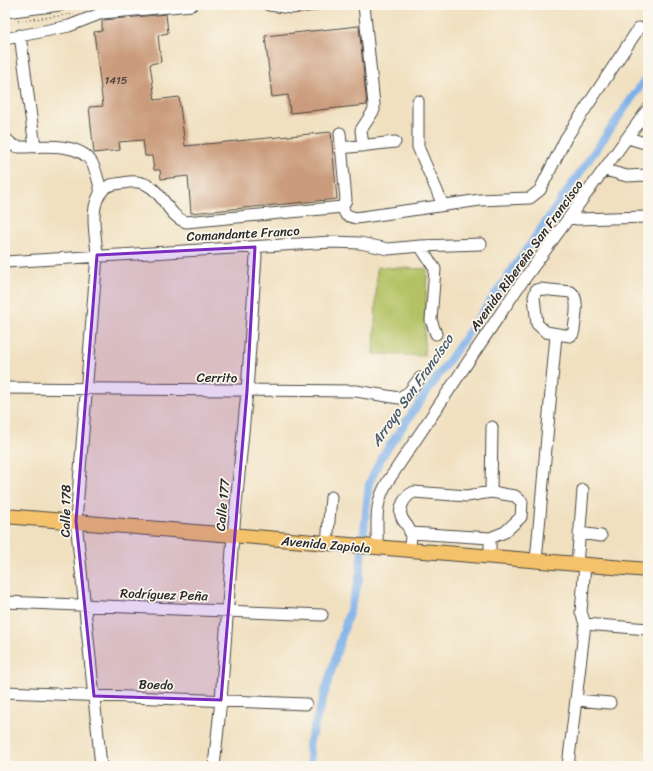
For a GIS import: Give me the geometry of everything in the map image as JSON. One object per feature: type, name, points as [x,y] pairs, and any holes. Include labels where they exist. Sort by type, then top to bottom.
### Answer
[{"type":"main road","name":"Avenida Zapiola","points":[[5,516],[648,570]]},
{"type":"street","points":[[5,12],[60,5]]},
{"type":"street","points":[[5,38],[69,26],[102,13],[192,5]]},
{"type":"street","points":[[269,5],[291,8],[314,5]]},
{"type":"street","points":[[363,146],[361,130],[374,110],[364,5]]},
{"type":"street","points":[[342,207],[346,215],[356,218],[480,200],[530,198],[540,190],[566,138],[639,28]]},
{"type":"street","points":[[20,35],[35,147]]},
{"type":"street","points":[[418,101],[418,148],[443,205]]},
{"type":"street","name":"Avenida Ribereña San Francisco","points":[[373,548],[377,508],[381,493],[388,481],[517,289],[648,109]]},
{"type":"street","points":[[340,133],[346,200],[342,207]]},
{"type":"street","points":[[5,138],[14,146],[69,148],[86,156],[95,168],[101,193],[110,185],[129,182],[144,183],[158,194],[176,217],[186,222],[342,207]]},
{"type":"street","points":[[628,138],[648,144]]},
{"type":"street","points":[[341,148],[396,142]]},
{"type":"street","points":[[605,170],[627,176],[648,175]]},
{"type":"street","name":"Calle 178","points":[[101,193],[97,201],[94,215],[97,255],[76,521],[102,766]]},
{"type":"street","points":[[570,217],[577,219],[648,217]]},
{"type":"street","name":"Comandante Franco","points":[[5,262],[97,255],[332,242],[360,243],[388,249],[420,246],[481,244]]},
{"type":"street","points":[[420,246],[435,269],[431,320],[436,334]]},
{"type":"street","name":"Calle 177","points":[[214,766],[221,700],[233,536],[247,391],[256,256],[255,247]]},
{"type":"street","points":[[540,289],[571,292],[575,296],[573,334],[570,336],[556,335],[546,332],[537,324],[534,297],[536,290],[540,289]]},
{"type":"street","points":[[536,561],[556,335]]},
{"type":"street","name":"Cerrito","points":[[5,388],[356,391],[399,398],[406,395],[420,378]]},
{"type":"street","points":[[491,492],[492,426]]},
{"type":"street","points":[[568,766],[586,624],[581,612],[579,533],[583,490]]},
{"type":"street","points":[[409,551],[411,533],[401,518],[401,514],[404,502],[410,494],[414,492],[476,496],[491,492],[520,498],[522,502],[523,510],[521,517],[505,532],[490,538],[411,533]]},
{"type":"street","points":[[327,544],[331,497]]},
{"type":"street","points":[[579,533],[601,536]]},
{"type":"street","points":[[490,538],[490,557]]},
{"type":"street","name":"Rodríguez Peña","points":[[5,602],[322,615]]},
{"type":"street","points":[[586,624],[648,629]]},
{"type":"street","name":"Boedo","points":[[5,692],[306,704]]},
{"type":"street","points":[[576,700],[610,703]]},
{"type":"highlighted area","points":[[255,247],[247,391],[221,700],[94,696],[76,521],[97,255]]},
{"type":"green space","points":[[377,267],[427,269],[424,356],[374,354]]},
{"type":"building","points":[[166,14],[168,33],[158,35],[161,62],[150,64],[155,100],[179,97],[185,146],[331,132],[337,199],[191,213],[188,176],[161,179],[160,170],[154,170],[152,156],[145,156],[143,140],[119,142],[120,150],[94,153],[89,107],[103,106],[94,32],[102,31],[102,21],[104,20]]},
{"type":"building","points":[[359,26],[367,105],[290,113],[288,95],[272,97],[265,36]]},
{"type":"waterway","name":"Arroyo San Francisco","points":[[311,766],[309,744],[359,580],[369,484],[381,458],[648,75]]}]
